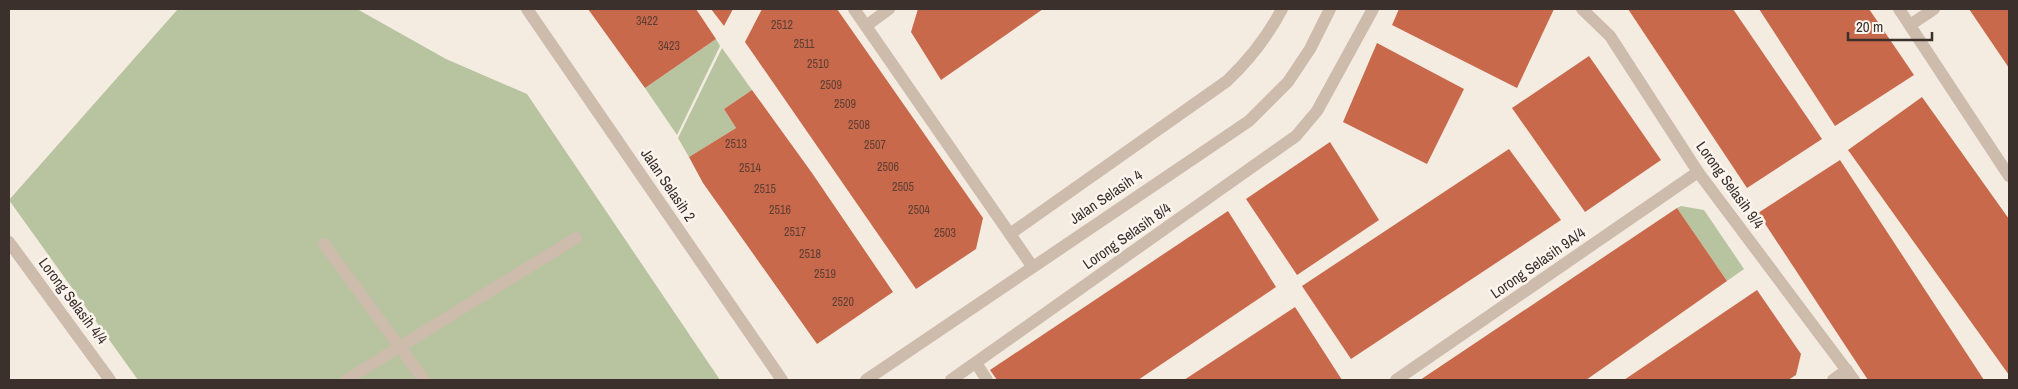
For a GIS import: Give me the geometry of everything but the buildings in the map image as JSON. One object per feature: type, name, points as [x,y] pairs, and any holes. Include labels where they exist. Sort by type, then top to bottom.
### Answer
[{"type":"street","name":"Jalan Selasih 2","points":[[527,9],[782,380]]},
{"type":"street","points":[[854,9],[1032,266]]},
{"type":"street","points":[[866,26],[888,9]]},
{"type":"street","points":[[1010,234],[1227,81],[1246,62],[1274,24],[1282,9]]},
{"type":"street","name":"Jalan Selasih 4","points":[[866,380],[1249,121],[1288,82],[1310,49],[1330,9]]},
{"type":"street","name":"Lorong Selasih 8/4","points":[[951,380],[1296,136],[1317,111],[1373,9]]},
{"type":"street","name":"Lorong Selasih 9/4","points":[[1582,9],[1610,36],[1698,172],[1851,375]]},
{"type":"street","points":[[1899,9],[2009,176]]},
{"type":"street","points":[[1910,25],[1934,9]]},
{"type":"street","name":"Lorong Selasih 9A/4","points":[[1396,380],[1698,172]]},
{"type":"street","points":[[346,380],[576,238]]},
{"type":"street","name":"Lorong Selasih 4/4","points":[[9,242],[110,380]]},
{"type":"street","points":[[324,244],[424,380]]},
{"type":"street","points":[[976,363],[987,380]]},
{"type":"street","points":[[1833,380],[1851,375]]},
{"type":"green space","points":[[178,9],[357,9],[446,59],[527,94],[720,380],[138,380],[9,200]]},
{"type":"green space","points":[[716,39],[720,46],[677,135],[645,88]]},
{"type":"green space","points":[[722,48],[752,90],[724,109],[736,128],[689,157],[678,138]]},
{"type":"green space","points":[[1681,206],[1704,210],[1744,269],[1727,281],[1677,208]]}]
